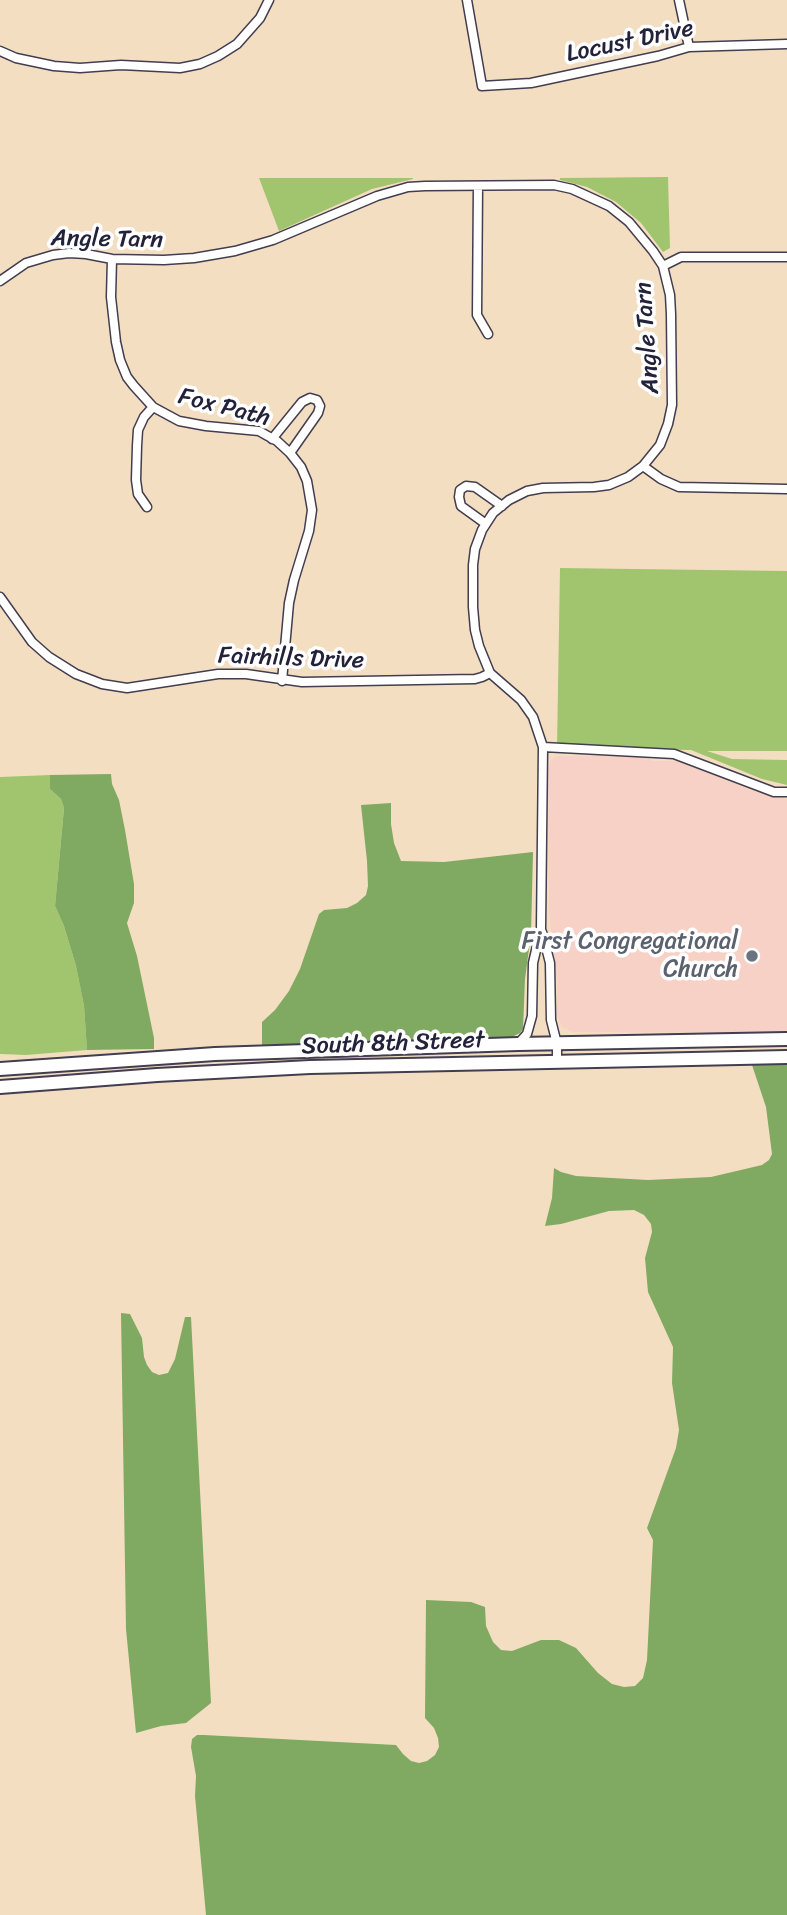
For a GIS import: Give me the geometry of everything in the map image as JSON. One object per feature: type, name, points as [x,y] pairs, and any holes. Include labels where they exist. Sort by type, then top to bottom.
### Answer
[{"type":"main road","name":"South 8th Street","points":[[0,1069],[215,1054],[787,1039]]},
{"type":"main road","name":"South 8th Street","points":[[0,1087],[310,1067],[787,1057]]},
{"type":"street","points":[[0,51],[16,58],[54,66],[180,68],[209,60],[237,44],[260,18],[269,0]]},
{"type":"street","name":"Locust Drive","points":[[467,0],[482,86],[531,83],[655,57],[689,47],[787,44]]},
{"type":"street","points":[[679,0],[689,47]]},
{"type":"street","name":"Angle Tarn","points":[[0,281],[26,263],[53,255],[86,254],[112,259],[186,259],[235,251],[273,240],[393,190],[417,186],[554,185],[592,197],[629,222],[663,266],[670,295],[672,405],[660,445],[643,466],[628,477],[609,485],[527,491],[494,513],[482,530],[475,549],[473,607],[479,646],[490,673],[521,699],[533,717],[543,747],[541,929],[533,963],[532,1016],[527,1034],[518,1044]]},
{"type":"street","points":[[478,186],[477,315],[488,334]]},
{"type":"street","points":[[663,266],[681,257],[787,257]]},
{"type":"street","name":"Fox Path","points":[[112,259],[111,297],[120,360],[127,377],[153,407],[179,421],[258,431],[290,453],[301,467],[307,481],[312,510],[309,531],[289,603],[282,681]]},
{"type":"street","points":[[272,439],[302,402],[310,398],[317,400],[320,406],[318,413],[290,453]]},
{"type":"street","points":[[146,507],[138,494],[136,480],[138,430],[153,407]]},
{"type":"street","points":[[643,466],[661,479],[679,487],[787,489]]},
{"type":"street","points":[[486,524],[461,506],[460,490],[467,486],[475,487],[502,506]]},
{"type":"street","name":"Fairhills Drive","points":[[0,597],[32,642],[49,657],[76,674],[102,684],[127,688],[218,674],[246,674],[302,682],[475,679],[490,673]]},
{"type":"street","points":[[543,747],[674,754],[774,792],[787,792]]},
{"type":"street","name":"Angle Tarn","points":[[541,929],[550,963],[551,1020],[557,1044],[556,1062]]},
{"type":"shaded area","points":[[556,756],[640,756],[652,761],[677,761],[754,791],[787,799],[787,1033],[573,1032],[562,1027],[557,1015],[557,983],[549,911],[548,771],[551,760]]},
{"type":"green space","points":[[668,177],[670,248],[663,252],[641,223],[616,202],[587,187],[560,180],[560,178]]},
{"type":"green space","points":[[259,178],[413,179],[372,189],[279,231]]},
{"type":"green space","points":[[560,568],[787,571],[787,751],[707,751],[732,759],[787,760],[787,785],[762,779],[691,750],[557,748]]},
{"type":"green space","points":[[111,774],[119,800],[134,884],[134,903],[127,923],[137,956],[154,1049],[87,1050],[84,1006],[76,966],[55,906],[64,808],[61,799],[50,789],[50,775]]},
{"type":"green space","points":[[50,775],[50,789],[61,799],[64,808],[55,906],[76,966],[84,1006],[87,1050],[26,1055],[0,1054],[0,777]]},
{"type":"green space","points":[[391,803],[394,843],[401,861],[444,862],[533,852],[531,934],[525,979],[523,1029],[508,1039],[262,1045],[262,1022],[289,991],[300,969],[319,914],[324,910],[347,908],[366,895],[367,861],[361,805]]},
{"type":"green space","points":[[787,1064],[787,1915],[206,1915],[192,1739],[197,1735],[204,1735],[396,1745],[411,1761],[427,1761],[435,1755],[439,1747],[434,1728],[425,1718],[426,1600],[471,1602],[485,1607],[486,1626],[493,1642],[501,1650],[512,1651],[541,1640],[559,1640],[576,1648],[598,1673],[612,1684],[635,1686],[643,1678],[647,1660],[653,1540],[647,1528],[676,1448],[679,1430],[672,1383],[673,1347],[648,1292],[645,1258],[652,1232],[651,1224],[644,1215],[634,1210],[609,1211],[545,1226],[552,1198],[554,1168],[576,1176],[648,1180],[711,1177],[762,1165],[772,1154],[766,1107],[752,1065]]},
{"type":"green space","points":[[121,1313],[130,1314],[142,1338],[147,1365],[152,1372],[159,1375],[168,1373],[175,1359],[185,1317],[191,1317],[211,1703],[186,1723],[136,1733],[126,1629]]},
{"type":"place","name":"First Congregational Church","points":[[752,956]]}]
